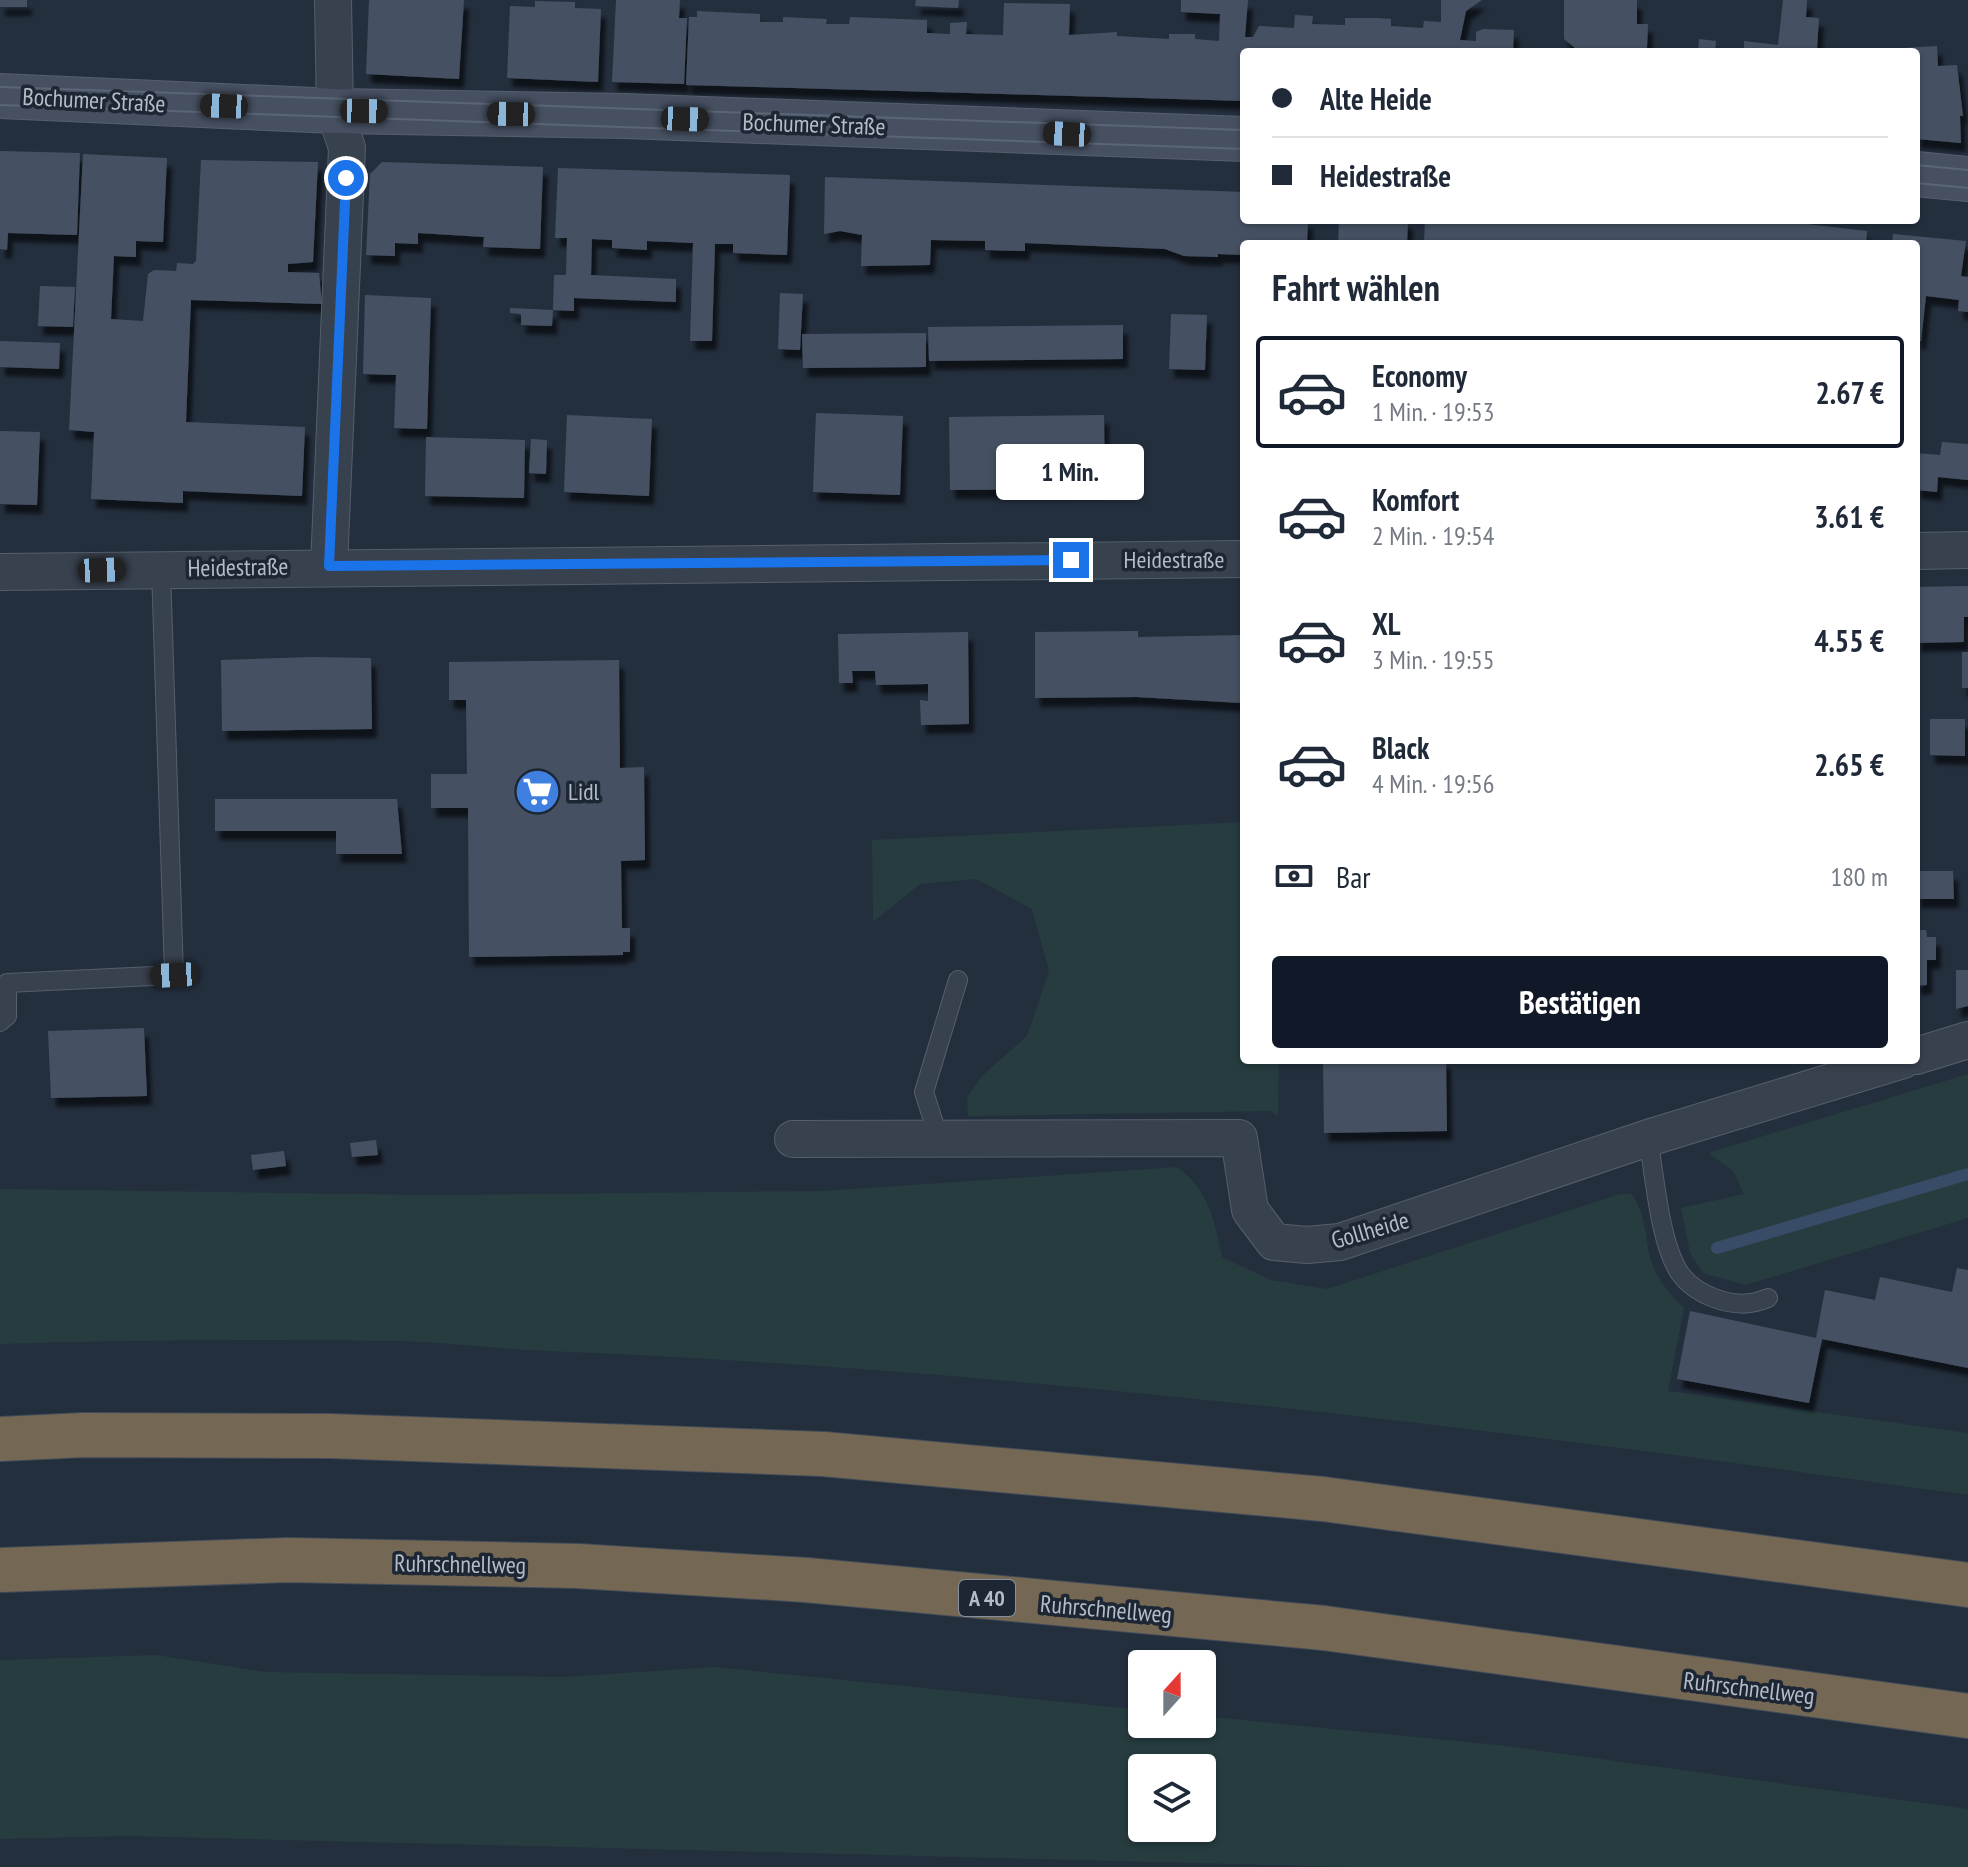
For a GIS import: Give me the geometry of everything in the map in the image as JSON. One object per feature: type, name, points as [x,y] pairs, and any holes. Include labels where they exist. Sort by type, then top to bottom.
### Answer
[{"type":"highway","points":[[0,1439],[84,1435],[330,1436],[823,1454],[1323,1499],[1968,1585]]},
{"type":"highway","name":"Ruhrschnellweg","points":[[0,1570],[288,1560],[578,1566],[806,1580],[1324,1628],[1968,1716]]},
{"type":"main road","name":"Bochumer Straße","points":[[0,96],[335,111],[625,116],[1240,139]]},
{"type":"main road","points":[[1920,174],[1968,179]]},
{"type":"street","points":[[329,566],[347,148],[335,111],[333,0]]},
{"type":"street","points":[[1920,551],[1968,550]]},
{"type":"street","name":"Heidestraße","points":[[0,572],[329,566],[1240,559]]},
{"type":"street","points":[[1920,1055],[1968,1040]]},
{"type":"street","name":"Gollheide","points":[[793,1139],[1239,1138],[1250,1210],[1274,1242],[1307,1245],[1340,1242],[1648,1138],[1890,1064]]},
{"type":"lane","points":[[0,1022],[7,1016],[7,983],[174,975],[161,569]]},
{"type":"lane","points":[[939,1139],[924,1092],[958,980]]},
{"type":"lane","points":[[1648,1138],[1669,1249],[1679,1273],[1692,1286],[1726,1303],[1751,1305],[1768,1298]]},
{"type":"green space","points":[[1240,822],[1240,1064],[1279,1064],[1278,1117],[1271,1111],[968,1116],[967,1097],[983,1075],[1027,1036],[1049,971],[1032,909],[976,879],[920,884],[873,922],[872,840]]},
{"type":"green space","points":[[1968,1074],[1968,1218],[1746,1285],[1703,1273],[1690,1253],[1681,1208],[1744,1194],[1733,1171],[1708,1153]]},
{"type":"green space","points":[[1177,1167],[1188,1175],[1203,1195],[1213,1218],[1222,1257],[1271,1280],[1327,1289],[1620,1194],[1631,1194],[1643,1217],[1657,1274],[1684,1308],[1668,1391],[1968,1433],[1968,1495],[1436,1425],[903,1372],[397,1341],[198,1340],[0,1344],[0,1189],[431,1195],[823,1191]]},
{"type":"green space","points":[[156,1655],[266,1672],[563,1677],[714,1667],[1128,1709],[1128,1738],[1216,1738],[1216,1717],[1498,1745],[1968,1809],[1968,1867],[1352,1867],[129,1836],[0,1839],[0,1660]]},
{"type":"building","points":[[0,0],[27,0],[27,7],[0,7]]},
{"type":"building","points":[[369,0],[464,0],[459,79],[366,74]]},
{"type":"building","points":[[616,0],[680,0],[679,18],[687,18],[684,84],[612,82]]},
{"type":"building","points":[[916,0],[959,0],[958,8],[915,6]]},
{"type":"building","points":[[1181,0],[1248,0],[1245,37],[1253,37],[1259,26],[1294,28],[1295,15],[1313,16],[1312,24],[1345,25],[1345,18],[1377,18],[1391,19],[1391,26],[1423,28],[1424,21],[1441,22],[1441,0],[1482,0],[1466,11],[1460,40],[1476,41],[1476,32],[1483,29],[1514,30],[1513,48],[1240,48],[1240,101],[686,85],[689,17],[697,17],[697,11],[760,14],[760,22],[783,22],[783,17],[827,19],[826,24],[849,24],[850,17],[927,20],[927,33],[950,34],[950,23],[967,22],[966,34],[1003,35],[1004,3],[1070,4],[1069,35],[1117,32],[1117,36],[1169,39],[1169,34],[1195,34],[1195,39],[1219,41],[1220,14],[1181,12]]},
{"type":"building","points":[[1564,0],[1637,0],[1637,24],[1648,24],[1647,48],[1575,48],[1564,39]]},
{"type":"building","points":[[1783,0],[1807,0],[1806,17],[1819,18],[1817,48],[1744,48],[1744,41],[1778,45]]},
{"type":"building","points":[[535,1],[575,2],[575,8],[601,9],[598,82],[507,78],[510,6],[535,7]]},
{"type":"building","points":[[1699,39],[1716,41],[1715,48],[1698,48]]},
{"type":"building","points":[[1937,46],[1938,66],[1957,65],[1963,116],[1960,116],[1961,143],[1920,139],[1920,48],[1903,48]]},
{"type":"building","points":[[0,151],[80,153],[77,235],[8,233],[7,250],[0,249]]},
{"type":"building","points":[[83,154],[167,158],[163,242],[136,241],[136,257],[114,256],[111,319],[143,321],[148,274],[154,270],[176,271],[177,263],[193,264],[196,261],[201,160],[318,162],[313,262],[288,264],[288,272],[319,273],[322,304],[191,300],[186,422],[305,427],[302,496],[183,491],[183,503],[91,499],[94,432],[69,430]]},
{"type":"building","points":[[382,162],[543,167],[540,249],[483,247],[484,237],[418,233],[418,244],[395,243],[395,256],[366,255],[370,174]]},
{"type":"building","points":[[558,168],[790,175],[787,255],[733,253],[733,244],[715,244],[712,341],[690,341],[693,243],[647,241],[647,250],[612,248],[612,240],[592,239],[591,275],[676,279],[676,302],[574,298],[574,311],[553,310],[554,275],[566,275],[567,238],[555,238]]},
{"type":"building","points":[[825,177],[1240,192],[1240,224],[1308,224],[1307,240],[1240,240],[1240,255],[1218,254],[1218,257],[1184,256],[1165,249],[1025,243],[1025,251],[985,250],[985,241],[931,240],[930,265],[861,266],[862,235],[840,231],[824,234]]},
{"type":"building","points":[[1339,224],[1408,224],[1407,240],[1338,240]]},
{"type":"building","points":[[1425,224],[1807,224],[1867,231],[1866,240],[1424,240]]},
{"type":"building","points":[[1893,234],[1966,241],[1961,276],[1968,277],[1968,312],[1958,311],[1959,300],[1926,296],[1921,341],[1920,240],[1892,240]]},
{"type":"building","points":[[40,286],[75,287],[73,327],[38,326]]},
{"type":"building","points":[[780,293],[803,294],[800,350],[778,349]]},
{"type":"building","points":[[365,295],[431,298],[427,429],[394,428],[396,375],[363,374]]},
{"type":"building","points":[[510,308],[553,310],[552,326],[521,325],[521,314],[510,313]]},
{"type":"building","points":[[1171,314],[1207,315],[1205,370],[1169,369]]},
{"type":"building","points":[[1123,325],[1123,359],[929,361],[928,327]]},
{"type":"building","points":[[926,333],[926,367],[803,368],[802,334]]},
{"type":"building","points":[[0,341],[60,343],[59,369],[0,367]]},
{"type":"building","points":[[816,413],[903,416],[900,495],[813,492]]},
{"type":"building","points":[[567,415],[652,419],[649,496],[564,492]]},
{"type":"building","points":[[1104,415],[1105,489],[950,490],[949,417]]},
{"type":"building","points":[[0,431],[40,432],[37,505],[0,504]]},
{"type":"building","points":[[426,437],[525,440],[524,498],[425,496]]},
{"type":"building","points":[[531,439],[547,440],[546,474],[529,473]]},
{"type":"building","points":[[1942,442],[1968,444],[1968,480],[1938,477],[1937,492],[1920,490],[1920,453],[1940,455]]},
{"type":"building","points":[[1968,586],[1964,642],[1920,643],[1920,587]]},
{"type":"building","points":[[1138,631],[1138,637],[1240,635],[1240,703],[1136,697],[1035,698],[1035,632]]},
{"type":"building","points":[[968,632],[969,724],[921,725],[920,700],[928,701],[928,684],[876,685],[875,671],[852,671],[853,683],[839,683],[838,634]]},
{"type":"building","points":[[1962,652],[1968,652],[1968,688],[1962,688]]},
{"type":"building","points":[[371,658],[372,729],[222,731],[221,660]]},
{"type":"building","name":"Lidl","points":[[619,660],[620,768],[644,767],[645,860],[621,861],[622,928],[630,928],[630,952],[623,952],[623,955],[469,957],[468,808],[431,808],[431,774],[467,774],[466,700],[449,700],[449,662]]},
{"type":"building","points":[[1930,719],[1965,719],[1965,756],[1930,755]]},
{"type":"building","points":[[215,799],[397,799],[402,854],[336,854],[336,831],[215,831]]},
{"type":"building","points":[[1920,871],[1953,871],[1954,899],[1920,899]]},
{"type":"building","points":[[1920,930],[1926,930],[1927,937],[1936,937],[1936,960],[1927,960],[1927,985],[1920,986]]},
{"type":"building","points":[[1956,970],[1968,970],[1968,1006],[1956,1009]]},
{"type":"building","points":[[144,1028],[147,1096],[51,1098],[48,1031]]},
{"type":"building","points":[[1323,1064],[1446,1064],[1447,1131],[1324,1133]]},
{"type":"building","points":[[376,1140],[378,1155],[352,1157],[350,1143]]},
{"type":"building","points":[[284,1151],[286,1166],[253,1170],[251,1155]]},
{"type":"building","points":[[1957,1268],[1968,1270],[1968,1368],[1822,1339],[1809,1403],[1677,1379],[1690,1311],[1816,1338],[1825,1290],[1875,1300],[1880,1277],[1952,1292]]},
{"type":"waterway","points":[[1717,1248],[1968,1174]]},
{"type":"tram line","points":[[0,87],[1240,130]]},
{"type":"tram line","points":[[0,105],[1240,149]]},
{"type":"tram line","points":[[1920,165],[1968,170]]},
{"type":"tram line","points":[[1920,183],[1968,188]]},
{"type":"place","name":"Lidl","points":[[537,791]]},
{"type":"route","points":[[346,178],[329,566],[1071,560]]}]
